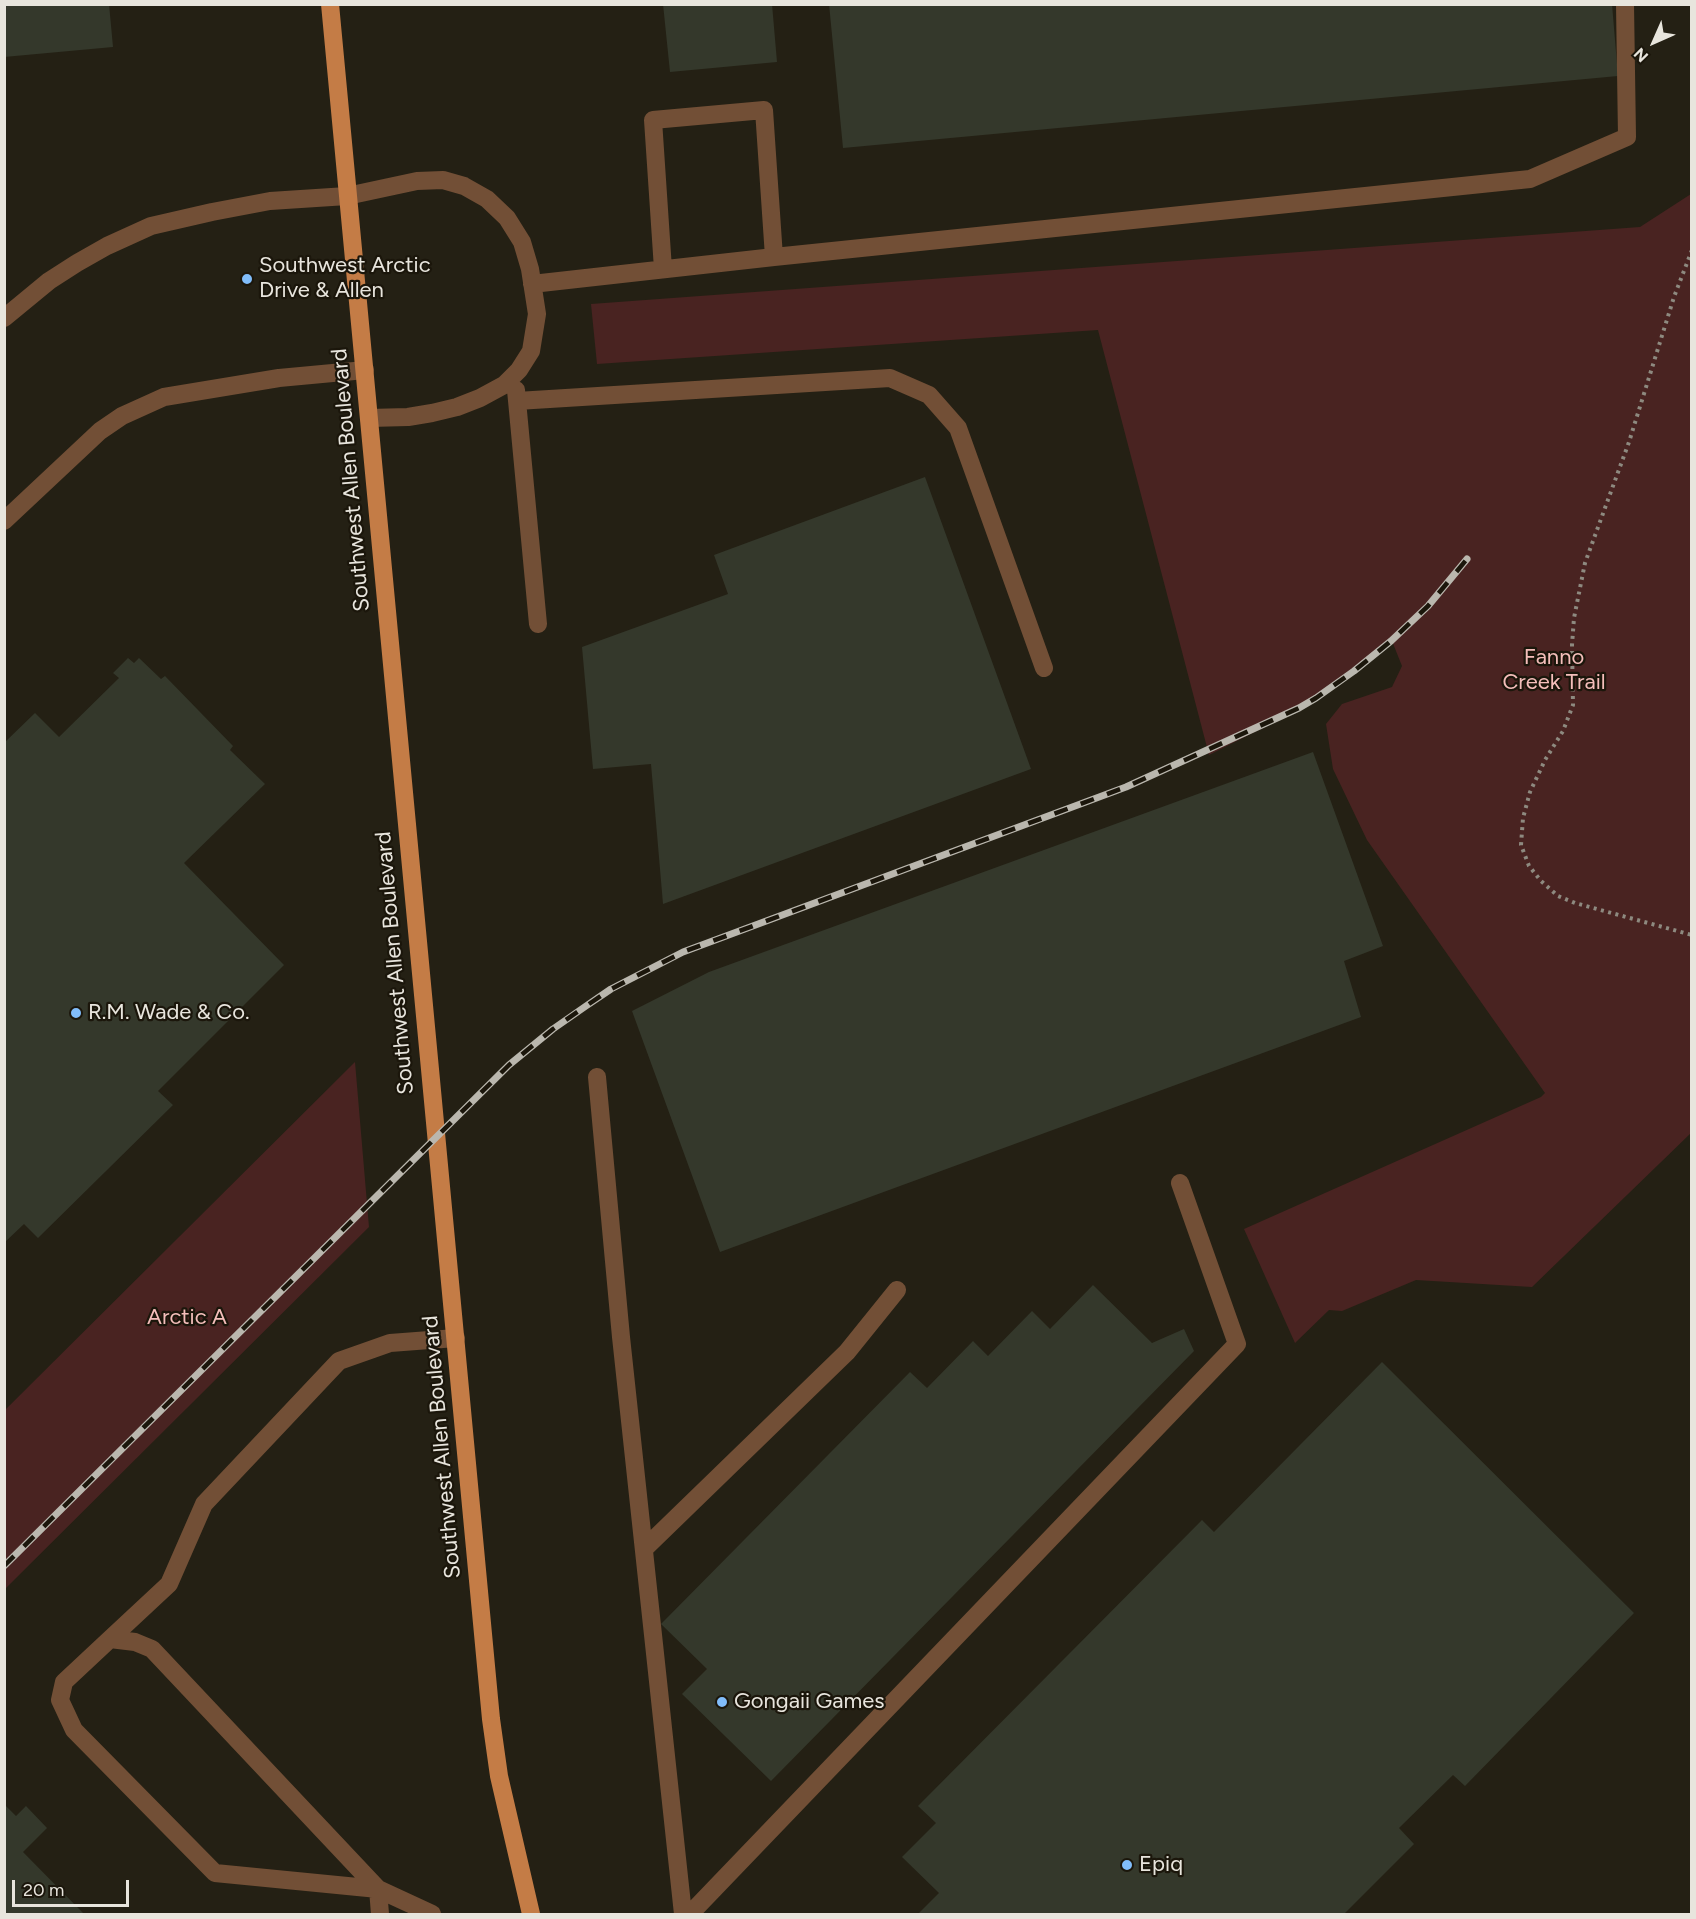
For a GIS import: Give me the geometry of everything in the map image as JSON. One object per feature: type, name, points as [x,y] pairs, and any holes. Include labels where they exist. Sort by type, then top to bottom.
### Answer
[{"type":"main road","name":"Southwest Allen Boulevard","points":[[330,4],[435,1139],[494,1742],[499,1776],[531,1914]]},
{"type":"street","points":[[532,284],[1530,179],[1627,137],[1625,4]]},
{"type":"street","points":[[663,269],[653,120],[764,110],[774,257]]},
{"type":"street","points":[[4,318],[49,281],[77,263],[106,246],[151,226],[270,201],[347,196],[417,181],[443,180],[464,186],[487,199],[507,218],[522,242],[537,314],[531,351],[504,385],[458,407],[408,417],[369,418]]},
{"type":"street","points":[[4,521],[100,432],[122,416],[164,397],[279,378],[365,370]]},
{"type":"street","points":[[515,374],[538,624]]},
{"type":"street","points":[[517,401],[890,378],[929,395],[958,428],[1044,668]]},
{"type":"street","points":[[597,1077],[621,1337],[683,1914]]},
{"type":"street","points":[[690,1914],[1238,1344],[1180,1183]]},
{"type":"street","points":[[644,1549],[847,1352],[897,1290]]},
{"type":"street","points":[[432,1914],[378,1889],[215,1873],[74,1730],[60,1700],[63,1682],[169,1584],[204,1503],[339,1361],[390,1343],[456,1338]]},
{"type":"street","points":[[110,1639],[135,1642],[152,1649],[378,1889],[380,1914]]},
{"type":"path","points":[[1692,250],[1674,297],[1629,442],[1585,563],[1574,618],[1573,705],[1563,731],[1545,760],[1530,792],[1523,818],[1521,845],[1529,866],[1558,896],[1575,903],[1692,935]]},
{"type":"green space","name":"Fanno Creek Trail","points":[[1691,194],[1691,1133],[1532,1287],[1416,1280],[1342,1311],[1329,1310],[1295,1343],[1244,1229],[1541,1097],[1545,1093],[1367,840],[1333,769],[1326,724],[1342,704],[1392,687],[1402,666],[1392,641],[1316,698],[1290,714],[1209,755],[1098,330],[597,364],[591,304],[1640,227]]},
{"type":"green space","name":"Arctic A","points":[[355,1062],[369,1227],[5,1589],[5,1410]]},
{"type":"building","points":[[4,4],[109,4],[113,47],[4,57]]},
{"type":"building","points":[[663,4],[772,4],[777,62],[670,72]]},
{"type":"building","points":[[829,4],[1612,4],[1618,76],[843,148]]},
{"type":"building","points":[[925,477],[1031,769],[663,904],[651,764],[593,769],[582,647],[728,594],[714,555]]},
{"type":"building","points":[[128,658],[134,663],[139,658],[161,679],[165,676],[233,746],[230,750],[265,784],[184,863],[284,965],[158,1091],[173,1105],[38,1238],[24,1224],[4,1243],[4,743],[35,713],[59,737],[119,678],[113,673]]},
{"type":"building","points":[[1313,752],[1383,946],[1344,961],[1361,1017],[720,1252],[632,1011],[709,972]]},
{"type":"building","points":[[1093,1285],[1152,1343],[1184,1329],[1194,1351],[771,1781],[682,1694],[707,1669],[661,1624],[910,1372],[927,1388],[973,1341],[988,1356],[1032,1311],[1050,1329]]},
{"type":"building","points":[[1382,1362],[1634,1613],[1465,1786],[1453,1775],[1399,1828],[1414,1844],[1344,1914],[918,1914],[939,1893],[902,1857],[936,1823],[918,1806],[1202,1520],[1214,1532]]},
{"type":"building","points":[[4,1804],[16,1816],[26,1806],[47,1828],[23,1852],[84,1914],[4,1914]]},
{"type":"railway","points":[[4,1566],[509,1065],[553,1029],[586,1006],[611,989],[683,952],[1126,787],[1299,708],[1354,671],[1391,641],[1428,606],[1467,559]]},
{"type":"place","name":"Southwest Arctic Drive & Allen","points":[[247,279]]},
{"type":"place","name":"R.M. Wade & Co.","points":[[76,1013]]},
{"type":"place","name":"Gongaii Games","points":[[722,1702]]},
{"type":"place","name":"Epiq","points":[[1127,1865]]}]
